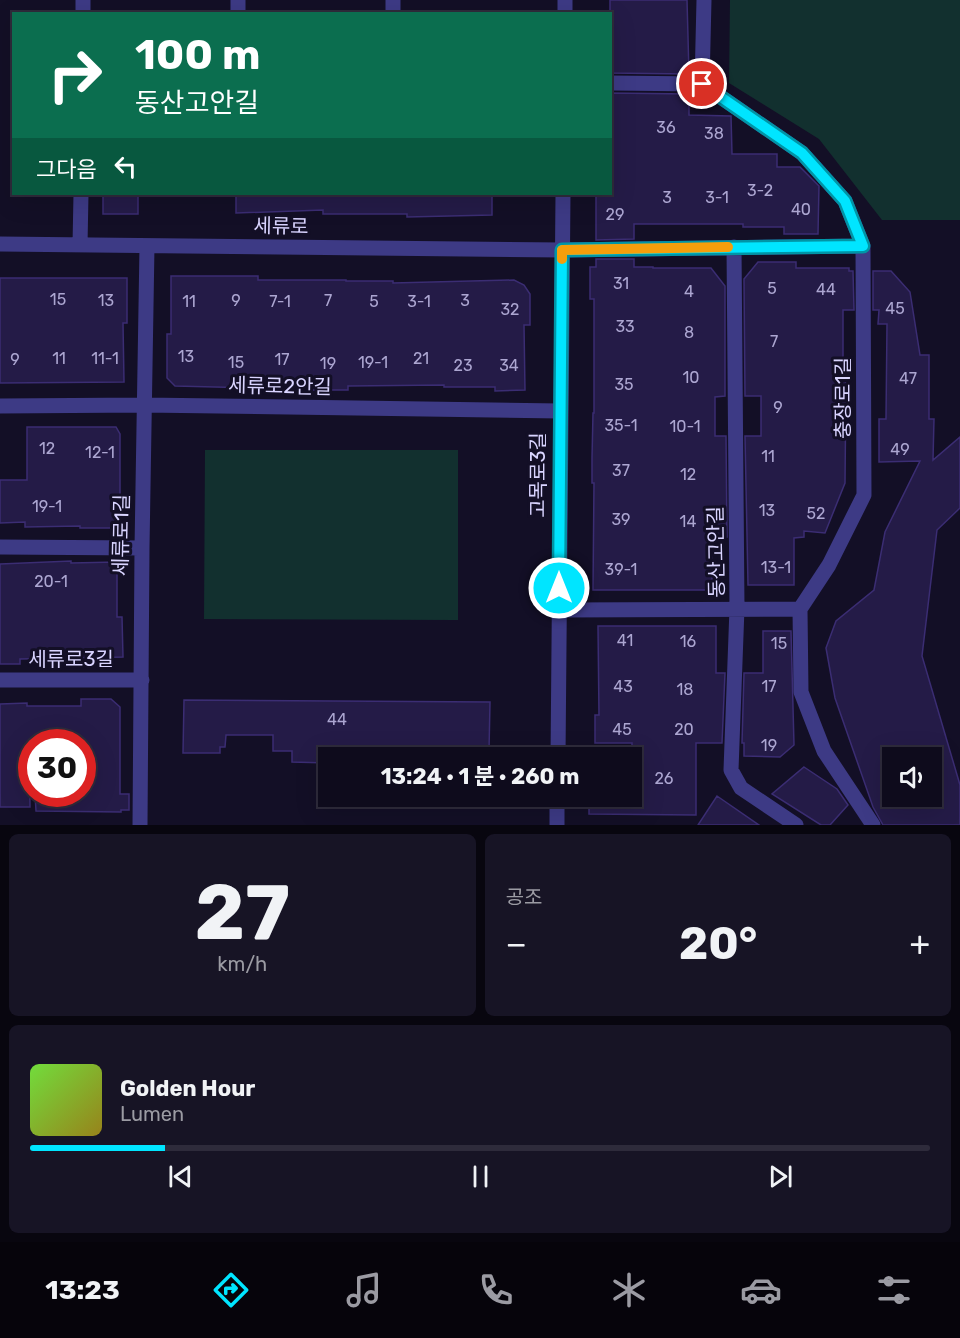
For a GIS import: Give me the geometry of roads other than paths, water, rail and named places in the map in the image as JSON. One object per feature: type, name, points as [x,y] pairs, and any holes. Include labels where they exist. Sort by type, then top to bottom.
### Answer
[{"type":"street","points":[[612,83],[702,84],[704,0]]},
{"type":"street","name":"충장로1길","points":[[702,84],[802,153],[845,201],[863,246],[864,495],[829,565],[800,609]]},
{"type":"street","points":[[80,245],[81,195]]},
{"type":"street","name":"고목로3길","points":[[558,747],[563,195]]},
{"type":"street","name":"세류로","points":[[0,244],[562,250]]},
{"type":"street","name":"세류로1길","points":[[140,825],[147,246]]},
{"type":"street","points":[[562,250],[863,246]]},
{"type":"street","name":"동산고안길","points":[[734,247],[737,608],[731,770],[741,788],[796,825]]},
{"type":"street","name":"세류로2안길","points":[[0,406],[144,405],[560,411]]},
{"type":"street","points":[[0,547],[142,548]]},
{"type":"street","points":[[559,610],[800,609],[801,692],[824,751],[873,825]]},
{"type":"street","name":"세류로3길","points":[[0,680],[142,680]]},
{"type":"street","points":[[557,807],[557,825]]}]
